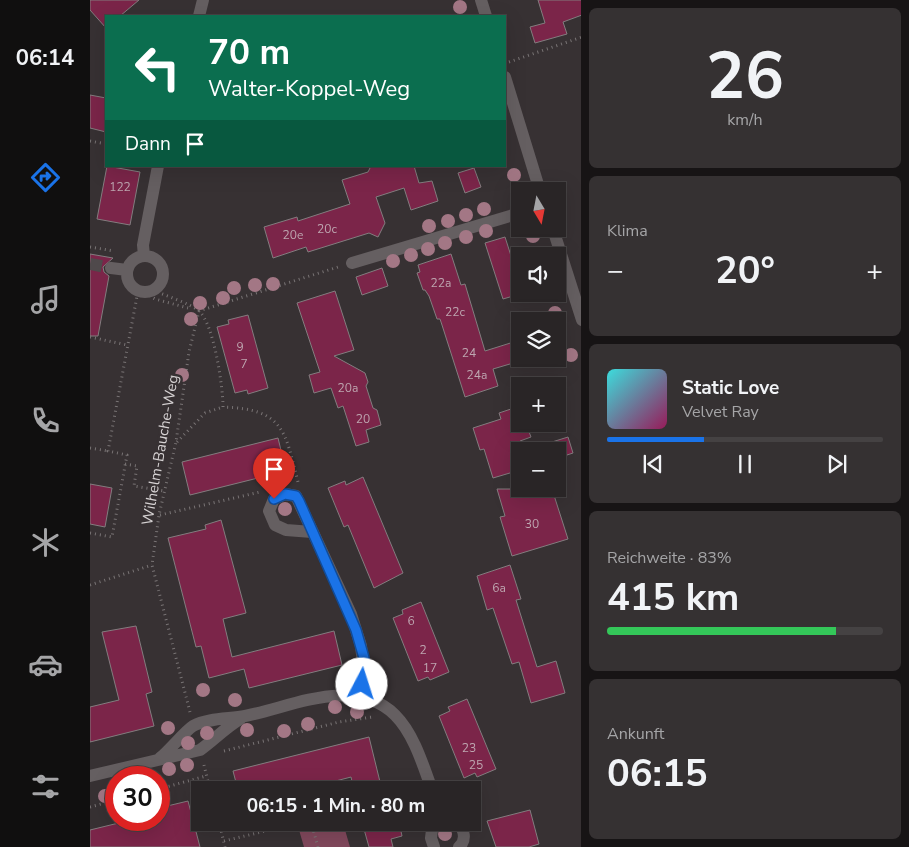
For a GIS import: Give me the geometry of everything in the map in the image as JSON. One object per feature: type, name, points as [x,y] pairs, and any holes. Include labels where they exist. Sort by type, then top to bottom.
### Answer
[{"type":"street","points":[[200,15],[204,0]]},
{"type":"street","points":[[481,0],[486,15]]},
{"type":"street","points":[[506,79],[537,182]]},
{"type":"street","points":[[144,256],[143,245],[158,167]]},
{"type":"street","points":[[352,263],[511,216]]},
{"type":"street","points":[[556,238],[581,317]]},
{"type":"street","points":[[144,256],[155,259],[162,269],[162,281],[145,291],[128,282],[127,270],[133,260],[144,256]]},
{"type":"street","points":[[111,268],[127,270]]},
{"type":"street","points":[[312,532],[286,530],[275,525],[269,511],[274,499],[285,494],[296,496],[350,614],[361,646],[364,671],[358,697]]},
{"type":"street","points":[[160,758],[194,726],[324,696],[358,697],[380,705],[395,714],[408,732],[428,781]]},
{"type":"street","points":[[90,776],[200,750],[214,741],[226,727],[244,716]]},
{"type":"street","points":[[432,831],[431,838],[434,847]]},
{"type":"street","points":[[459,847],[463,842],[464,836],[462,831]]},
{"type":"path","points":[[506,63],[581,37]]},
{"type":"path","points":[[90,140],[105,144]]},
{"type":"path","points":[[145,291],[156,299],[199,311],[352,263]]},
{"type":"path","points":[[145,291],[199,311],[207,321],[222,382],[224,407]]},
{"type":"path","points":[[108,451],[127,344],[145,291]]},
{"type":"path","name":"Wilhelm-Bauche-Weg","points":[[192,719],[152,565],[159,515],[176,442],[189,352],[199,311]]},
{"type":"path","points":[[90,338],[127,344]]},
{"type":"path","points":[[176,442],[205,414],[224,407],[256,411],[278,424],[286,436],[299,486],[296,496]]},
{"type":"path","points":[[90,448],[127,455],[112,537],[90,533]]},
{"type":"path","points":[[125,464],[137,466],[134,486],[164,491]]},
{"type":"path","points":[[159,515],[259,491],[274,499]]},
{"type":"path","points":[[90,585],[152,565]]},
{"type":"path","points":[[220,752],[339,722],[395,714]]},
{"type":"path","points":[[202,757],[207,781]]},
{"type":"path","points":[[170,786],[206,776]]},
{"type":"path","points":[[90,807],[105,803]]},
{"type":"path","points":[[221,831],[225,847]]},
{"type":"path","points":[[224,841],[266,831]]},
{"type":"path","points":[[314,831],[318,847]]},
{"type":"shaded area","points":[[299,831],[345,831],[350,847],[304,847]]},
{"type":"building","points":[[90,0],[139,0],[121,15],[105,15],[105,27],[90,10]]},
{"type":"building","points":[[538,0],[581,0],[581,15],[563,22],[567,34],[535,43],[530,27],[545,23]]},
{"type":"building","points":[[90,95],[105,98],[105,132],[90,128]]},
{"type":"building","points":[[107,167],[140,172],[130,225],[97,219]]},
{"type":"building","points":[[370,167],[414,167],[419,183],[432,181],[438,201],[411,210],[404,188],[376,197],[385,223],[378,237],[369,233],[308,252],[306,247],[273,258],[264,227],[297,217],[298,221],[350,204],[342,180],[368,172]]},
{"type":"building","points":[[474,168],[481,187],[465,193],[458,173]]},
{"type":"building","points":[[505,237],[511,256],[511,297],[503,299],[485,243]]},
{"type":"building","points":[[90,254],[113,258],[103,267],[104,272],[109,276],[98,336],[90,336]]},
{"type":"building","points":[[451,254],[461,285],[465,284],[485,351],[511,343],[511,364],[493,369],[498,386],[465,397],[440,319],[437,319],[429,296],[423,290],[417,273],[420,272],[418,265]]},
{"type":"building","points":[[382,268],[388,286],[362,295],[356,277]]},
{"type":"building","points":[[335,291],[354,350],[334,356],[365,373],[368,382],[366,386],[373,408],[377,410],[381,425],[366,430],[369,442],[356,446],[343,406],[338,408],[331,388],[314,393],[309,375],[320,372],[297,303]]},
{"type":"building","points":[[248,315],[268,388],[248,394],[247,390],[235,393],[217,327],[229,324],[228,320]]},
{"type":"building","points":[[511,409],[511,432],[529,432],[531,437],[520,442],[511,442],[511,473],[493,478],[484,449],[480,450],[473,428],[501,419],[499,413]]},
{"type":"building","points":[[568,437],[573,453],[566,455],[566,442],[552,442]]},
{"type":"building","points":[[278,438],[286,471],[190,495],[182,462]]},
{"type":"building","points":[[363,477],[403,573],[374,588],[348,525],[344,527],[328,488],[345,481],[346,485]]},
{"type":"building","points":[[90,484],[112,488],[105,527],[90,524]]},
{"type":"building","points":[[497,489],[511,489],[511,497],[555,497],[568,539],[512,556],[500,517],[505,516]]},
{"type":"building","points":[[221,520],[246,613],[223,619],[232,657],[334,631],[342,665],[249,688],[244,669],[209,678],[201,646],[196,647],[168,538],[206,529],[205,525]]},
{"type":"building","points":[[510,565],[521,599],[516,600],[537,667],[556,661],[565,693],[531,703],[519,662],[512,664],[493,608],[487,610],[477,576]]},
{"type":"building","points":[[421,602],[449,672],[430,680],[428,677],[418,681],[393,618],[403,614],[402,610]]},
{"type":"building","points":[[136,626],[152,692],[146,694],[154,726],[90,742],[90,707],[119,700],[102,632]]},
{"type":"building","points":[[467,699],[496,769],[477,777],[475,773],[464,778],[439,716],[450,711],[448,707]]},
{"type":"building","points":[[369,737],[380,781],[352,781],[351,777],[336,781],[236,781],[233,771]]},
{"type":"building","points":[[188,801],[191,812],[191,831],[196,831],[200,847],[90,847],[90,830],[105,826],[105,831],[170,831],[170,805]]},
{"type":"building","points":[[530,810],[539,844],[529,847],[496,847],[487,821]]},
{"type":"building","points":[[365,831],[401,831],[402,836],[391,839],[393,847],[369,847]]},
{"type":"tunnel","points":[[90,264],[111,268]]},
{"type":"route","points":[[274,499],[285,494],[296,496],[299,501],[356,630],[364,658],[362,684]]}]
